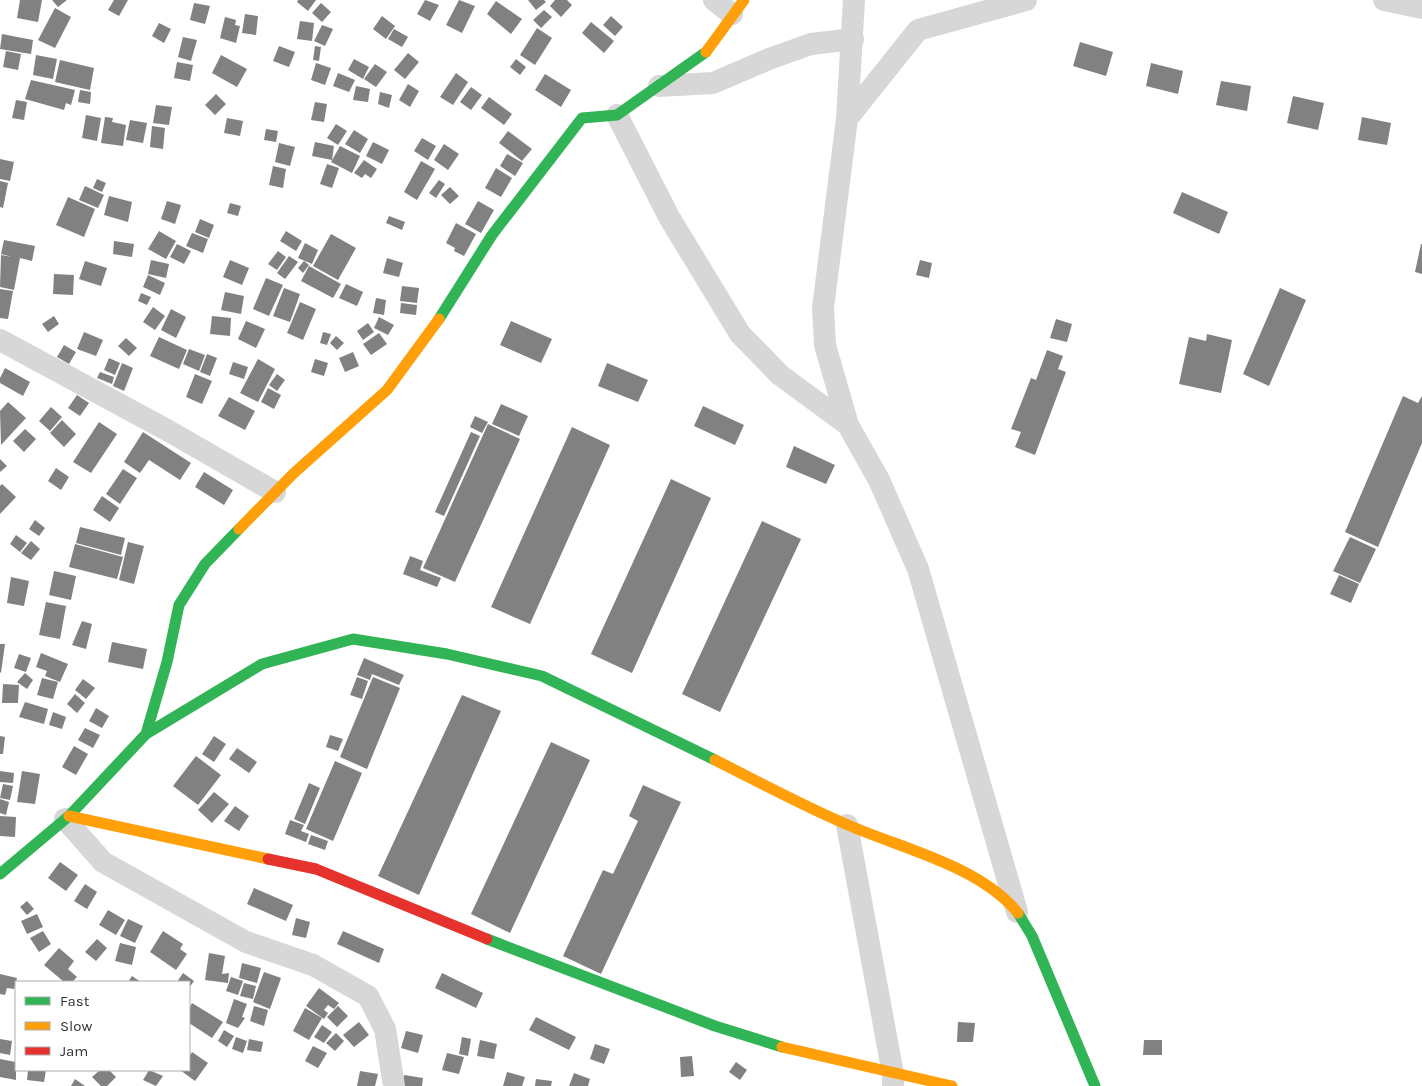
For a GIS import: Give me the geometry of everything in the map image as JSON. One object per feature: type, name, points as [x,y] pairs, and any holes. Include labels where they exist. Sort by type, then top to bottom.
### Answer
[{"type":"street","points":[[146,734],[167,662],[179,605],[205,564],[275,492],[387,390],[438,321],[492,235],[582,118],[617,115],[704,56],[738,7],[714,0]]},
{"type":"street","points":[[854,0],[847,119],[823,308],[825,345],[848,425],[879,480],[918,569],[1017,912]]},
{"type":"street","points":[[847,119],[918,30],[1026,0]]},
{"type":"street","points":[[1384,0],[1422,8]]},
{"type":"street","points":[[659,86],[713,84],[769,59],[811,44],[852,39]]},
{"type":"street","points":[[617,115],[669,217],[740,334],[780,375],[848,425]]},
{"type":"street","points":[[0,340],[167,430],[275,492]]},
{"type":"street","points":[[0,874],[67,818],[146,734],[262,664],[353,639],[447,654],[542,676],[847,825],[974,876],[1000,894],[1017,912],[1032,936],[1094,1086]]},
{"type":"street","points":[[67,818],[316,868],[541,961],[715,1026],[893,1080],[952,1086]]},
{"type":"street","points":[[67,818],[103,862],[246,942],[312,965],[368,996],[385,1030],[394,1086]]},
{"type":"street","points":[[847,825],[893,1080]]},
{"type":"building","points":[[20,0],[42,0],[38,22],[17,18]]},
{"type":"building","points":[[52,0],[67,0],[58,7]]},
{"type":"building","points":[[114,0],[128,0],[119,16],[108,10]]},
{"type":"building","points":[[298,0],[316,0],[308,11],[297,2]]},
{"type":"building","points":[[425,0],[439,5],[430,21],[417,14]]},
{"type":"building","points":[[459,0],[475,6],[462,33],[446,25]]},
{"type":"building","points":[[528,0],[544,0],[546,2],[536,10]]},
{"type":"building","points":[[555,0],[567,0],[572,5],[561,17],[550,6]]},
{"type":"building","points":[[496,1],[522,19],[511,34],[487,14]]},
{"type":"building","points":[[194,3],[210,6],[205,24],[190,20]]},
{"type":"building","points":[[321,3],[331,12],[322,22],[312,13]]},
{"type":"building","points":[[55,8],[71,17],[55,48],[38,40]]},
{"type":"building","points":[[544,10],[552,17],[541,28],[533,20]]},
{"type":"building","points":[[245,14],[258,16],[256,35],[242,33]]},
{"type":"building","points":[[382,16],[395,26],[386,39],[373,29]]},
{"type":"building","points":[[611,16],[623,27],[615,36],[603,25]]},
{"type":"building","points":[[225,17],[236,20],[235,25],[240,26],[236,43],[220,38]]},
{"type":"building","points":[[300,21],[314,23],[312,41],[297,39]]},
{"type":"building","points":[[591,22],[614,41],[604,53],[582,33]]},
{"type":"building","points":[[159,23],[171,29],[164,43],[152,36]]},
{"type":"building","points":[[322,25],[333,29],[325,46],[314,41]]},
{"type":"building","points":[[537,28],[552,38],[535,65],[520,55]]},
{"type":"building","points":[[394,29],[408,37],[402,47],[388,39]]},
{"type":"building","points":[[2,34],[33,40],[31,54],[0,49]]},
{"type":"building","points":[[183,37],[197,40],[191,61],[178,57]]},
{"type":"building","points":[[1080,42],[1113,52],[1106,76],[1073,66]]},
{"type":"building","points":[[279,46],[295,52],[289,67],[273,61]]},
{"type":"building","points":[[315,46],[321,47],[319,61],[313,60]]},
{"type":"building","points":[[6,51],[21,54],[18,70],[3,67]]},
{"type":"building","points":[[408,53],[419,62],[405,79],[394,70]]},
{"type":"building","points":[[36,55],[57,59],[53,79],[33,75]]},
{"type":"building","points":[[221,55],[247,69],[237,87],[212,73]]},
{"type":"building","points":[[354,59],[369,67],[363,79],[348,70]]},
{"type":"building","points":[[516,59],[526,67],[520,75],[510,67]]},
{"type":"building","points":[[60,60],[94,68],[90,90],[55,82]]},
{"type":"building","points":[[177,62],[193,65],[190,81],[174,78]]},
{"type":"building","points":[[316,63],[331,68],[325,85],[311,80]]},
{"type":"building","points":[[1151,63],[1183,71],[1178,94],[1146,86]]},
{"type":"building","points":[[375,64],[387,72],[376,87],[364,79]]},
{"type":"building","points":[[338,73],[355,80],[349,92],[333,86]]},
{"type":"building","points":[[456,73],[468,82],[453,105],[440,97]]},
{"type":"building","points":[[545,74],[571,90],[561,107],[535,90]]},
{"type":"building","points":[[31,80],[75,90],[71,105],[66,103],[64,110],[25,99]]},
{"type":"building","points":[[1221,81],[1251,86],[1247,111],[1216,105]]},
{"type":"building","points":[[408,84],[419,91],[410,107],[399,100]]},
{"type":"building","points":[[356,86],[370,89],[368,102],[353,100]]},
{"type":"building","points":[[471,87],[482,95],[471,110],[460,102]]},
{"type":"building","points":[[80,90],[91,92],[90,104],[78,102]]},
{"type":"building","points":[[380,92],[392,95],[389,108],[378,104]]},
{"type":"building","points":[[216,94],[226,104],[215,115],[205,105]]},
{"type":"building","points":[[1293,96],[1324,103],[1318,130],[1287,123]]},
{"type":"building","points":[[489,97],[512,114],[504,125],[481,108]]},
{"type":"building","points":[[16,100],[27,102],[24,120],[12,118]]},
{"type":"building","points":[[315,102],[327,104],[324,122],[311,120]]},
{"type":"building","points":[[156,105],[172,107],[169,125],[153,123]]},
{"type":"building","points":[[86,115],[101,118],[97,141],[82,138]]},
{"type":"building","points":[[105,117],[113,118],[112,122],[126,125],[123,146],[101,143]]},
{"type":"building","points":[[1362,117],[1391,123],[1387,145],[1358,140]]},
{"type":"building","points":[[227,118],[243,121],[240,136],[224,133]]},
{"type":"building","points":[[130,120],[147,123],[143,143],[126,140]]},
{"type":"building","points":[[336,124],[347,131],[338,145],[327,138]]},
{"type":"building","points":[[152,126],[165,128],[163,149],[150,147]]},
{"type":"building","points":[[266,129],[278,131],[276,142],[264,140]]},
{"type":"building","points":[[354,130],[368,139],[360,153],[345,144]]},
{"type":"building","points":[[508,131],[532,149],[522,161],[499,143]]},
{"type":"building","points":[[422,138],[436,146],[428,160],[414,151]]},
{"type":"building","points":[[315,142],[334,146],[332,160],[312,156]]},
{"type":"building","points":[[373,142],[389,150],[382,164],[366,156]]},
{"type":"building","points":[[279,143],[295,147],[290,166],[275,162]]},
{"type":"building","points":[[444,144],[459,154],[448,170],[434,160]]},
{"type":"building","points":[[340,146],[360,156],[352,173],[331,162]]},
{"type":"building","points":[[507,154],[523,163],[515,176],[500,166]]},
{"type":"building","points":[[0,159],[14,162],[10,181],[0,179]]},
{"type":"building","points":[[364,160],[377,169],[371,178],[365,174],[362,178],[354,173]]},
{"type":"building","points":[[421,161],[435,169],[417,200],[404,192]]},
{"type":"building","points":[[327,164],[339,168],[332,188],[320,184]]},
{"type":"building","points":[[273,166],[286,169],[283,188],[269,185]]},
{"type":"building","points":[[496,168],[512,178],[501,197],[485,188]]},
{"type":"building","points":[[97,179],[106,183],[102,192],[93,188]]},
{"type":"building","points":[[439,180],[445,184],[436,198],[429,193]]},
{"type":"building","points":[[0,181],[8,183],[3,208],[0,207]]},
{"type":"building","points":[[85,186],[104,195],[98,208],[79,200]]},
{"type":"building","points":[[450,187],[459,196],[450,204],[441,195]]},
{"type":"building","points":[[1182,192],[1228,212],[1219,234],[1173,213]]},
{"type":"building","points":[[109,196],[132,202],[128,222],[104,215]]},
{"type":"building","points":[[68,197],[95,209],[84,237],[56,225]]},
{"type":"building","points":[[167,201],[181,205],[175,224],[161,219]]},
{"type":"building","points":[[478,201],[494,210],[481,233],[465,224]]},
{"type":"building","points":[[230,203],[241,206],[238,216],[227,213]]},
{"type":"building","points":[[389,216],[405,222],[402,230],[386,223]]},
{"type":"building","points":[[200,219],[214,225],[209,238],[195,232]]},
{"type":"building","points":[[456,223],[476,234],[464,256],[454,251],[455,248],[446,243]]},
{"type":"building","points":[[159,231],[176,241],[166,259],[148,249]]},
{"type":"building","points":[[286,231],[302,241],[296,251],[280,241]]},
{"type":"building","points":[[192,233],[208,239],[203,253],[186,246]]},
{"type":"building","points":[[331,234],[356,248],[338,280],[313,266]]},
{"type":"building","points":[[4,240],[35,246],[32,261],[20,258],[14,290],[0,287],[1,255],[12,257],[1,254]]},
{"type":"building","points":[[114,241],[134,244],[132,257],[113,254]]},
{"type":"building","points":[[305,243],[318,250],[312,264],[298,258]]},
{"type":"building","points":[[177,244],[191,251],[184,264],[170,257]]},
{"type":"building","points":[[1422,244],[1422,274],[1415,272]]},
{"type":"building","points":[[278,251],[286,257],[277,270],[268,264]]},
{"type":"building","points":[[289,256],[298,262],[285,279],[277,273]]},
{"type":"building","points":[[387,258],[403,263],[399,277],[383,273]]},
{"type":"building","points":[[151,260],[169,264],[166,278],[148,274]]},
{"type":"building","points":[[230,260],[249,268],[242,285],[223,277]]},
{"type":"building","points":[[920,260],[932,263],[929,278],[916,275]]},
{"type":"building","points":[[85,261],[107,268],[101,286],[79,279]]},
{"type":"building","points":[[304,261],[309,265],[303,273],[298,268]]},
{"type":"building","points":[[309,266],[341,284],[333,298],[301,281]]},
{"type":"building","points":[[54,274],[74,275],[73,295],[53,294]]},
{"type":"building","points":[[148,275],[165,283],[160,295],[143,287]]},
{"type":"building","points":[[266,278],[283,285],[269,316],[253,309]]},
{"type":"building","points":[[346,284],[363,292],[357,306],[339,298]]},
{"type":"building","points":[[402,286],[419,288],[417,303],[400,301]]},
{"type":"building","points":[[284,288],[300,294],[290,322],[273,316]]},
{"type":"building","points":[[1280,288],[1306,300],[1269,386],[1243,374]]},
{"type":"building","points":[[0,289],[13,291],[8,319],[0,318]]},
{"type":"building","points":[[225,292],[244,296],[241,314],[221,310]]},
{"type":"building","points":[[141,293],[151,297],[147,305],[138,301]]},
{"type":"building","points":[[376,298],[386,300],[384,315],[373,313]]},
{"type":"building","points":[[300,302],[316,309],[303,340],[287,333]]},
{"type":"building","points":[[401,303],[417,305],[416,315],[400,313]]},
{"type":"building","points":[[153,307],[165,316],[155,330],[143,322]]},
{"type":"building","points":[[171,309],[186,317],[176,338],[161,330]]},
{"type":"building","points":[[54,316],[59,324],[48,332],[42,324]]},
{"type":"building","points":[[212,316],[231,318],[230,336],[210,334]]},
{"type":"building","points":[[379,317],[394,325],[388,335],[374,328]]},
{"type":"building","points":[[1056,319],[1072,324],[1067,342],[1050,338]]},
{"type":"building","points":[[246,321],[265,329],[256,348],[238,339]]},
{"type":"building","points":[[511,321],[552,339],[541,363],[500,345]]},
{"type":"building","points":[[368,323],[374,332],[363,340],[357,331]]},
{"type":"building","points":[[84,332],[103,340],[96,356],[77,349]]},
{"type":"building","points":[[323,332],[331,334],[327,345],[320,343]]},
{"type":"building","points":[[379,333],[387,344],[371,355],[363,344]]},
{"type":"building","points":[[1207,334],[1232,340],[1221,393],[1179,384],[1189,337],[1206,341]]},
{"type":"building","points":[[336,336],[344,343],[337,350],[330,343]]},
{"type":"building","points":[[159,337],[187,350],[179,369],[150,356]]},
{"type":"building","points":[[126,338],[137,348],[129,356],[118,346]]},
{"type":"building","points":[[64,345],[76,352],[69,364],[57,357]]},
{"type":"building","points":[[189,349],[205,355],[199,371],[183,364]]},
{"type":"building","points":[[1047,350],[1063,356],[1058,369],[1066,372],[1035,455],[1015,447],[1021,432],[1011,429],[1031,378],[1036,380]]},
{"type":"building","points":[[353,352],[359,366],[345,372],[339,358]]},
{"type":"building","points":[[207,354],[217,358],[210,376],[200,372]]},
{"type":"building","points":[[109,358],[120,363],[115,375],[104,370]]},
{"type":"building","points":[[258,359],[275,369],[258,402],[240,393]]},
{"type":"building","points":[[315,359],[328,363],[324,376],[311,372]]},
{"type":"building","points":[[233,362],[248,367],[244,379],[229,374]]},
{"type":"building","points":[[122,363],[133,368],[124,391],[113,386]]},
{"type":"building","points":[[607,363],[648,380],[638,402],[598,386]]},
{"type":"building","points":[[5,368],[30,382],[23,396],[0,383],[0,378]]},
{"type":"building","points":[[100,372],[114,377],[112,384],[97,378]]},
{"type":"building","points":[[195,374],[212,381],[202,404],[186,397]]},
{"type":"building","points":[[277,374],[285,380],[277,391],[269,385]]},
{"type":"building","points":[[268,388],[281,395],[274,409],[261,402]]},
{"type":"building","points":[[77,395],[89,403],[80,416],[68,408]]},
{"type":"building","points":[[1403,396],[1418,403],[1422,396],[1422,443],[1378,547],[1345,532]]},
{"type":"building","points":[[229,397],[255,411],[245,430],[218,416]]},
{"type":"building","points":[[8,402],[26,418],[1,445],[0,411]]},
{"type":"building","points":[[501,404],[528,416],[519,436],[492,424]]},
{"type":"building","points":[[703,406],[744,425],[735,445],[694,426]]},
{"type":"building","points":[[51,407],[62,417],[50,431],[39,421]]},
{"type":"building","points":[[475,416],[488,422],[482,433],[470,427]]},
{"type":"building","points":[[62,420],[76,434],[64,447],[50,433]]},
{"type":"building","points":[[99,422],[117,434],[91,473],[73,462]]},
{"type":"building","points":[[488,424],[520,439],[455,582],[423,568]]},
{"type":"building","points":[[572,427],[610,445],[530,624],[491,607]]},
{"type":"building","points":[[25,429],[36,439],[24,452],[13,441]]},
{"type":"building","points":[[143,432],[191,463],[180,480],[149,460],[140,473],[124,462]]},
{"type":"building","points":[[471,432],[480,436],[444,516],[435,512]]},
{"type":"building","points":[[794,446],[835,465],[826,484],[786,467]]},
{"type":"building","points":[[0,459],[7,466],[0,472]]},
{"type":"building","points":[[56,468],[69,477],[61,490],[48,481]]},
{"type":"building","points":[[123,469],[137,478],[120,504],[106,494]]},
{"type":"building","points":[[204,472],[233,490],[224,505],[195,487]]},
{"type":"building","points":[[671,479],[711,498],[632,673],[591,654]]},
{"type":"building","points":[[2,484],[16,497],[0,514],[0,486]]},
{"type":"building","points":[[102,496],[119,508],[110,522],[93,510]]},
{"type":"building","points":[[35,520],[45,528],[39,536],[29,529]]},
{"type":"building","points":[[762,521],[801,539],[720,712],[682,694]]},
{"type":"building","points":[[80,527],[125,538],[121,555],[76,543]]},
{"type":"building","points":[[16,535],[27,543],[20,552],[10,544]]},
{"type":"building","points":[[1350,537],[1376,549],[1360,583],[1333,571]]},
{"type":"building","points":[[31,541],[40,549],[31,560],[21,553]]},
{"type":"building","points":[[128,542],[144,546],[134,584],[119,580]]},
{"type":"building","points":[[75,544],[123,557],[117,579],[69,567]]},
{"type":"building","points":[[410,556],[423,561],[420,570],[441,578],[437,587],[403,574]]},
{"type":"building","points":[[54,571],[76,576],[71,600],[49,595]]},
{"type":"building","points":[[1339,575],[1359,584],[1351,603],[1330,594]]},
{"type":"building","points":[[11,577],[29,581],[24,606],[7,603]]},
{"type":"building","points":[[46,602],[66,606],[60,639],[39,635]]},
{"type":"building","points":[[82,621],[92,624],[86,649],[72,645]]},
{"type":"building","points":[[112,642],[147,649],[143,669],[108,662]]},
{"type":"building","points":[[0,644],[5,644],[1,673],[0,672]]},
{"type":"building","points":[[41,653],[68,664],[60,682],[45,676],[47,671],[36,667]]},
{"type":"building","points":[[19,654],[31,658],[26,672],[14,668]]},
{"type":"building","points":[[364,658],[404,675],[399,685],[372,674],[370,680],[357,675]]},
{"type":"building","points":[[25,673],[33,680],[27,689],[17,682]]},
{"type":"building","points":[[357,677],[368,681],[362,699],[350,695]]},
{"type":"building","points":[[373,677],[400,688],[367,769],[340,757]]},
{"type":"building","points":[[42,678],[58,682],[53,699],[37,695]]},
{"type":"building","points":[[83,679],[95,688],[86,699],[75,690]]},
{"type":"building","points":[[3,684],[19,685],[18,703],[2,703]]},
{"type":"building","points":[[75,694],[85,703],[77,713],[67,704]]},
{"type":"building","points":[[462,695],[501,711],[419,895],[378,876]]},
{"type":"building","points":[[25,702],[48,709],[44,724],[19,717]]},
{"type":"building","points":[[96,708],[109,716],[102,728],[89,721]]},
{"type":"building","points":[[53,712],[66,717],[62,729],[49,725]]},
{"type":"building","points":[[85,728],[100,735],[93,748],[78,740]]},
{"type":"building","points":[[330,735],[343,739],[338,751],[326,747]]},
{"type":"building","points":[[0,736],[5,737],[3,754],[0,754]]},
{"type":"building","points":[[214,736],[226,744],[214,762],[202,754]]},
{"type":"building","points":[[551,742],[590,760],[510,933],[471,914]]},
{"type":"building","points":[[74,746],[88,754],[76,775],[62,767]]},
{"type":"building","points":[[237,748],[257,762],[249,773],[229,759]]},
{"type":"building","points":[[196,756],[221,775],[198,805],[173,786]]},
{"type":"building","points":[[335,761],[362,773],[333,841],[306,829]]},
{"type":"building","points":[[0,771],[14,773],[13,783],[0,782]]},
{"type":"building","points":[[22,771],[40,774],[35,804],[17,802]]},
{"type":"building","points":[[309,783],[320,788],[305,824],[294,819]]},
{"type":"building","points":[[3,784],[13,786],[10,800],[0,798]]},
{"type":"building","points":[[643,785],[681,802],[601,974],[563,956],[603,870],[613,874],[638,821],[629,816]]},
{"type":"building","points":[[214,792],[229,804],[212,823],[198,810]]},
{"type":"building","points":[[0,799],[9,802],[6,815],[0,813]]},
{"type":"building","points":[[235,806],[249,816],[239,831],[224,821]]},
{"type":"building","points":[[0,816],[16,817],[15,837],[0,836]]},
{"type":"building","points":[[290,820],[304,825],[301,831],[309,834],[306,842],[285,834]]},
{"type":"building","points":[[311,835],[328,841],[325,850],[308,844]]},
{"type":"building","points":[[60,862],[78,875],[66,891],[48,878]]},
{"type":"building","points":[[85,884],[97,892],[87,909],[74,901]]},
{"type":"building","points":[[254,888],[293,905],[286,921],[247,904]]},
{"type":"building","points":[[27,901],[34,909],[27,915],[20,907]]},
{"type":"building","points":[[108,910],[125,920],[116,935],[99,925]]},
{"type":"building","points":[[37,914],[43,927],[27,934],[21,921]]},
{"type":"building","points":[[296,918],[310,922],[306,938],[292,935]]},
{"type":"building","points":[[128,919],[143,926],[135,943],[120,936]]},
{"type":"building","points":[[43,931],[51,944],[39,952],[30,938]]},
{"type":"building","points":[[163,931],[183,944],[180,949],[187,954],[176,970],[150,952]]},
{"type":"building","points":[[343,931],[384,949],[379,963],[337,944]]},
{"type":"building","points":[[97,939],[107,948],[96,961],[85,952]]},
{"type":"building","points":[[120,943],[136,947],[132,965],[115,961]]},
{"type":"building","points":[[59,948],[74,961],[68,969],[77,977],[73,981],[63,981],[44,965]]},
{"type":"building","points":[[209,953],[225,956],[222,974],[229,973],[228,983],[205,980]]},
{"type":"building","points":[[242,963],[261,968],[257,983],[239,978]]},
{"type":"building","points":[[264,972],[281,978],[270,1009],[253,1002]]},
{"type":"building","points":[[183,973],[194,981],[190,987],[190,981],[178,981]]},
{"type":"building","points":[[442,973],[483,993],[476,1008],[435,988]]},
{"type":"building","points":[[0,974],[17,978],[14,989],[7,988],[5,995],[0,994]]},
{"type":"building","points":[[132,976],[140,981],[129,981]]},
{"type":"building","points":[[231,977],[243,981],[238,995],[226,991]]},
{"type":"building","points":[[244,983],[256,986],[253,999],[240,996]]},
{"type":"building","points":[[319,988],[339,1003],[334,1009],[328,1005],[324,1010],[328,1013],[324,1019],[306,1006]]},
{"type":"building","points":[[234,999],[247,1004],[242,1017],[245,1018],[238,1028],[226,1023]]},
{"type":"building","points":[[192,1003],[223,1022],[212,1038],[190,1024],[190,1007]]},
{"type":"building","points":[[254,1006],[268,1010],[264,1026],[250,1021]]},
{"type":"building","points":[[338,1006],[348,1016],[337,1027],[327,1017]]},
{"type":"building","points":[[305,1008],[322,1018],[309,1040],[293,1031]]},
{"type":"building","points":[[536,1017],[576,1037],[569,1050],[529,1030]]},
{"type":"building","points":[[359,1022],[369,1035],[354,1047],[343,1035]]},
{"type":"building","points":[[958,1022],[975,1023],[973,1042],[957,1042]]},
{"type":"building","points":[[322,1025],[332,1032],[324,1043],[314,1037]]},
{"type":"building","points":[[224,1030],[234,1036],[227,1047],[218,1041]]},
{"type":"building","points":[[406,1031],[423,1035],[418,1053],[401,1048]]},
{"type":"building","points":[[336,1033],[344,1041],[335,1051],[326,1043]]},
{"type":"building","points":[[236,1037],[247,1041],[243,1053],[232,1049]]},
{"type":"building","points":[[462,1037],[471,1039],[468,1056],[459,1054]]},
{"type":"building","points":[[0,1039],[12,1041],[10,1055],[0,1053]]},
{"type":"building","points":[[249,1039],[263,1042],[261,1052],[247,1050]]},
{"type":"building","points":[[480,1040],[497,1044],[494,1059],[477,1056]]},
{"type":"building","points":[[1144,1040],[1162,1040],[1162,1055],[1143,1055]]},
{"type":"building","points":[[595,1044],[610,1049],[604,1064],[590,1059]]},
{"type":"building","points":[[313,1046],[327,1053],[318,1068],[305,1061]]},
{"type":"building","points":[[192,1052],[208,1063],[195,1081],[181,1071],[190,1071],[190,1055]]},
{"type":"building","points":[[447,1053],[464,1057],[459,1074],[442,1070]]},
{"type":"building","points":[[692,1056],[694,1076],[681,1077],[680,1057]]},
{"type":"building","points":[[0,1059],[15,1062],[16,1080],[0,1077]]},
{"type":"building","points":[[736,1062],[747,1070],[740,1080],[729,1072]]},
{"type":"building","points":[[28,1071],[46,1071],[44,1082],[27,1080]]},
{"type":"building","points":[[99,1071],[110,1071],[116,1077],[107,1086],[101,1086],[92,1077]]},
{"type":"building","points":[[148,1071],[163,1076],[156,1086],[143,1080]]},
{"type":"building","points":[[360,1071],[378,1074],[375,1086],[357,1086]]},
{"type":"building","points":[[507,1072],[525,1077],[522,1086],[503,1086]]},
{"type":"building","points":[[574,1073],[590,1079],[588,1086],[569,1086]]},
{"type":"building","points":[[404,1075],[423,1078],[422,1086],[402,1086]]},
{"type":"building","points":[[75,1079],[85,1086],[71,1086]]},
{"type":"building","points":[[536,1079],[552,1081],[551,1086],[535,1086]]},
{"type":"traffic: fast","points":[[439,319],[492,235],[582,118],[617,115],[706,52]]},
{"type":"traffic: fast","points":[[0,874],[69,816],[146,734],[167,662],[179,605],[205,564],[239,529]]},
{"type":"traffic: fast","points":[[146,734],[262,664],[353,639],[447,654],[542,676],[715,760]]},
{"type":"traffic: fast","points":[[1018,913],[1032,936],[1095,1086]]},
{"type":"traffic: fast","points":[[487,939],[715,1026],[782,1047]]},
{"type":"traffic: slow","points":[[706,52],[744,0]]},
{"type":"traffic: slow","points":[[239,529],[294,473],[387,390],[439,319]]},
{"type":"traffic: slow","points":[[715,760],[831,818],[939,860],[962,871],[1002,897],[1018,913]]},
{"type":"traffic: slow","points":[[69,816],[268,859]]},
{"type":"traffic: slow","points":[[782,1047],[952,1086]]},
{"type":"traffic: jam","points":[[268,859],[316,869],[487,939]]}]
